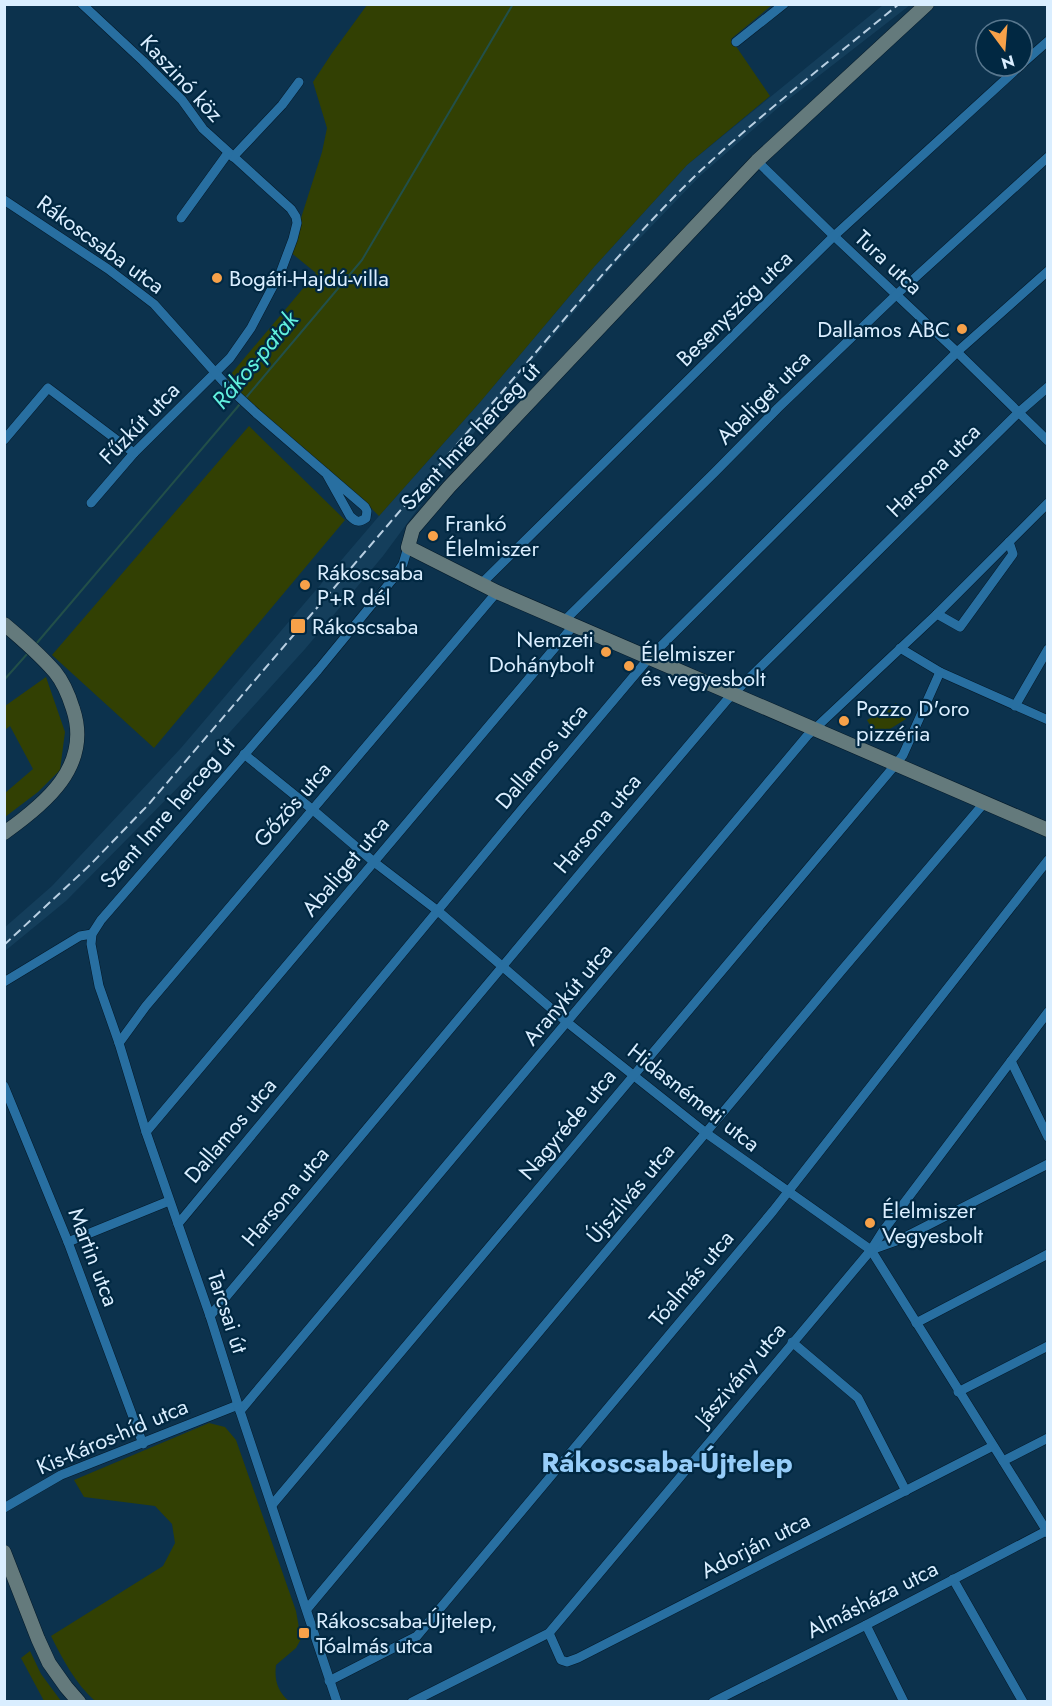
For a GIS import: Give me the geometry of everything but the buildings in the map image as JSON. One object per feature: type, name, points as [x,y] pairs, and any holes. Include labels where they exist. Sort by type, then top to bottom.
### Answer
[{"type":"street","name":"Kaszinó köz","points":[[81,4],[143,61],[182,100],[203,129],[291,209],[296,217],[297,223],[293,238],[269,296],[251,328],[230,358],[216,372]]},
{"type":"street","points":[[736,42],[784,4]]},
{"type":"street","name":"Szent Imre herceg út","points":[[92,934],[101,920],[318,670],[392,580],[403,564],[413,529],[442,494],[757,161],[927,4]]},
{"type":"street","name":"Besenyszög utca","points":[[1034,53],[1047,41]]},
{"type":"street","name":"Besenyszög utca","points":[[481,584],[834,236],[1007,78]]},
{"type":"street","points":[[230,155],[282,105],[299,82]]},
{"type":"street","name":"Kaszinó köz","points":[[182,218],[230,155]]},
{"type":"street","name":"Abaliget utca","points":[[146,1132],[374,862],[569,623],[778,408],[896,295],[1047,158]]},
{"type":"street","name":"Tura utca","points":[[757,161],[1047,441]]},
{"type":"street","name":"Rákoscsaba utca","points":[[4,200],[108,269],[154,304],[234,393],[251,409],[326,473],[365,507],[366,518],[355,521],[350,516],[326,473]]},
{"type":"street","name":"Dallamos utca","points":[[178,1224],[649,658],[957,352],[1047,271]]},
{"type":"street","name":"Fűzkút utca","points":[[92,503],[134,453],[216,372]]},
{"type":"street","name":"Harsona utca","points":[[210,1316],[732,694],[1018,412],[1047,387]]},
{"type":"street","points":[[4,440],[48,388],[134,453]]},
{"type":"street","name":"Aranykút utca","points":[[239,1408],[568,1023],[814,729],[937,614],[1047,503]]},
{"type":"street","points":[[937,614],[960,627],[1013,554],[1009,542]]},
{"type":"street","points":[[408,547],[497,592],[1047,830]]},
{"type":"street","name":"Gőzös utca","points":[[119,1043],[146,1006],[497,592]]},
{"type":"street","points":[[4,624],[56,673],[67,690],[76,717],[77,735],[76,749],[71,762],[54,792],[38,808],[4,833]]},
{"type":"street","points":[[900,648],[940,672],[1047,720]]},
{"type":"street","points":[[1015,706],[1047,649]]},
{"type":"street","name":"Nagyréde utca","points":[[272,1505],[896,764],[903,755],[940,672]]},
{"type":"street","name":"Hidasnémeti utca","points":[[244,754],[374,862],[438,911],[568,1023],[706,1133],[871,1250],[1047,1531]]},
{"type":"street","name":"Újszilvás utca","points":[[307,1609],[985,802]]},
{"type":"street","name":"Tóalmás utca","points":[[329,1681],[417,1636],[788,1192],[1047,860]]},
{"type":"street","points":[[4,982],[80,936],[92,934]]},
{"type":"street","name":"Tarcsai út","points":[[92,934],[92,955],[99,986],[337,1701]]},
{"type":"street","name":"Jászivány utca","points":[[412,1701],[549,1633],[871,1250],[1047,1012]]},
{"type":"street","points":[[1011,1061],[1047,1137]]},
{"type":"street","name":"Martin utca","points":[[4,1086],[68,1242],[143,1444]]},
{"type":"street","points":[[871,1250],[899,1240],[1047,1164]]},
{"type":"street","points":[[68,1242],[169,1201]]},
{"type":"street","points":[[916,1323],[1047,1254]]},
{"type":"street","points":[[792,1342],[858,1398],[906,1491]]},
{"type":"street","points":[[958,1392],[1047,1346]]},
{"type":"street","name":"Kis-Káros-híd utca","points":[[4,1508],[61,1475],[239,1408]]},
{"type":"street","points":[[1003,1461],[1047,1438]]},
{"type":"street","name":"Adorján utca","points":[[549,1633],[561,1660],[567,1662],[578,1658],[993,1446]]},
{"type":"street","name":"Almásháza utca","points":[[713,1701],[1047,1531]]},
{"type":"street","points":[[4,1552],[49,1663],[66,1688],[79,1701]]},
{"type":"street","points":[[953,1579],[1023,1701]]},
{"type":"street","points":[[866,1625],[904,1701]]},
{"type":"shaded area","points":[[883,5],[910,5],[780,106],[700,176],[615,264],[493,407],[383,556],[305,649],[202,763],[66,901],[5,951],[4,928],[52,886],[181,748],[594,267],[687,165]]},
{"type":"green space","points":[[367,5],[772,5],[731,39],[770,96],[687,165],[594,267],[481,401],[379,516],[254,409],[226,380],[316,273],[289,251],[322,152],[327,128],[313,82]]},
{"type":"green space","points":[[249,426],[345,520],[154,748],[52,655]]},
{"type":"green space","points":[[46,677],[65,732],[60,770],[38,792],[5,817],[5,793],[33,769],[10,726],[5,730],[5,706]]},
{"type":"green space","points":[[896,703],[906,719],[877,737],[867,720]]},
{"type":"green space","points":[[209,1423],[225,1427],[236,1440],[296,1611],[301,1639],[296,1648],[276,1665],[276,1681],[289,1701],[95,1701],[75,1679],[51,1636],[163,1566],[175,1543],[172,1524],[155,1506],[84,1497],[74,1480]]},
{"type":"green space","points":[[30,1651],[41,1674],[61,1701],[44,1701],[21,1658]]},
{"type":"waterway","name":"Rákos-patak","points":[[244,400],[362,260],[513,4]]},
{"type":"waterway","name":"Rákos-patak","points":[[36,644],[240,404]]},
{"type":"waterway","name":"Rákos-patak","points":[[4,680],[28,653]]},
{"type":"railway","points":[[4,945],[90,865],[148,805],[603,274],[661,211],[697,174],[746,130],[899,4]]},
{"type":"place","name":"Bogáti-Hajdú-villa","points":[[217,278]]},
{"type":"place","name":"Dallamos ABC","points":[[962,329]]},
{"type":"place","name":"Frankó Élelmiszer","points":[[433,536]]},
{"type":"place","name":"Rákoscsaba P+R dél","points":[[305,585]]},
{"type":"place","name":"Rákoscsaba","points":[[298,626]]},
{"type":"place","name":"Nemzeti Dohánybolt","points":[[606,652]]},
{"type":"place","name":"Élelmiszer és vegyesbolt","points":[[629,666]]},
{"type":"place","name":"Pozzo D'oro pizzéria","points":[[844,721]]},
{"type":"place","name":"Élelmiszer Vegyesbolt","points":[[870,1223]]},
{"type":"place","name":"Rákoscsaba-Újtelep, Tóalmás utca","points":[[304,1633]]},
{"type":"district","name":"Rákoscsaba-Újtelep","points":[[667,1462]]}]
